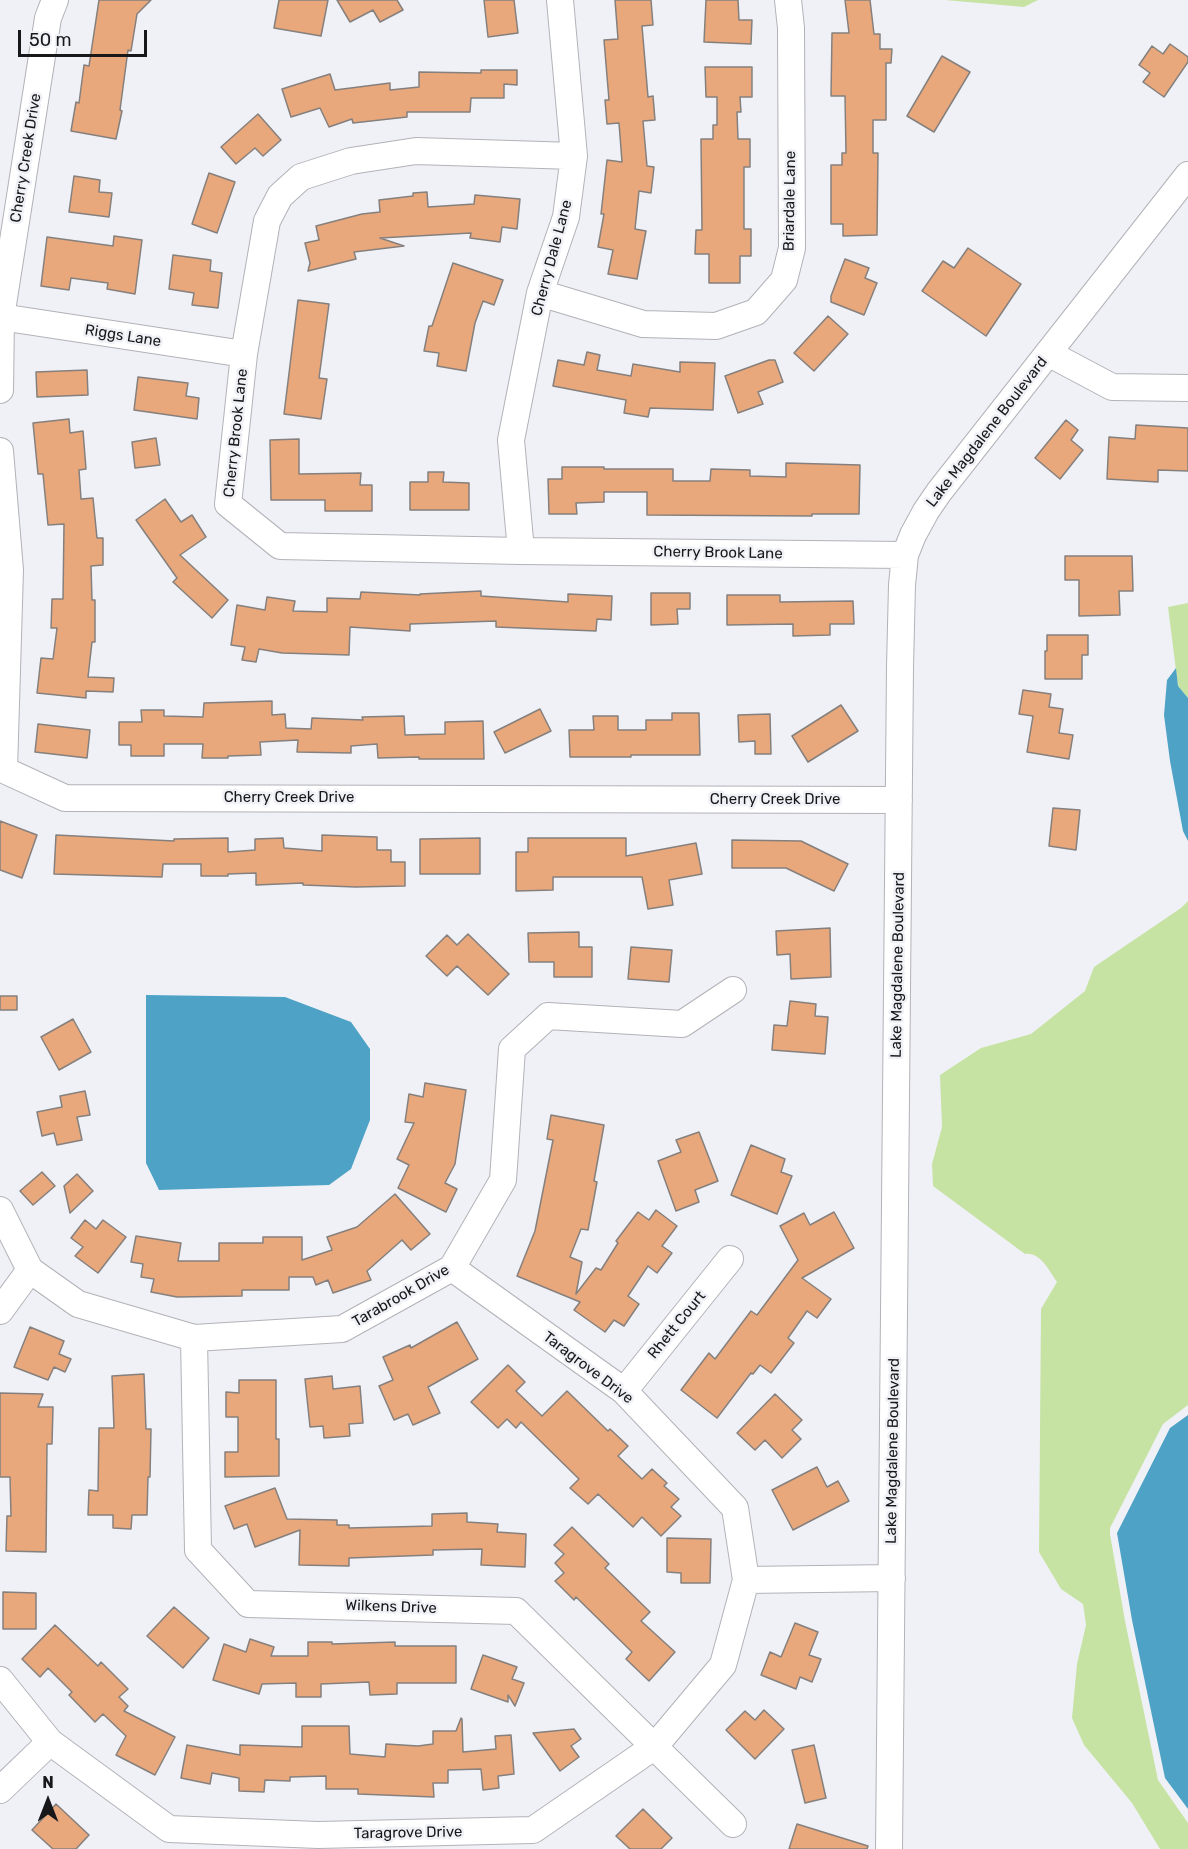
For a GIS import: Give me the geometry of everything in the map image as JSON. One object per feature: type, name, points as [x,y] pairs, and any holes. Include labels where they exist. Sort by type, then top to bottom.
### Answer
[{"type":"street","name":"Cherry Creek Drive","points":[[0,390],[1,317],[48,18],[55,0]]},
{"type":"street","name":"Cherry Dale Lane","points":[[521,551],[511,440],[540,293],[566,217],[574,156],[560,0]]},
{"type":"street","name":"Briardale Lane","points":[[540,293],[643,324],[716,326],[756,312],[784,280],[792,248],[791,28],[788,0]]},
{"type":"street","name":"Cherry Brook Lane","points":[[574,156],[416,152],[351,161],[301,177],[280,196],[267,221],[244,354],[228,504],[280,546],[905,555]]},
{"type":"street","name":"Lake Magdalene Boulevard","points":[[889,1849],[900,667],[905,555],[913,535],[939,492],[1188,175]]},
{"type":"street","name":"Riggs Lane","points":[[1,317],[244,354]]},
{"type":"street","points":[[1048,353],[1112,387],[1188,388]]},
{"type":"street","name":"Cherry Creek Drive","points":[[0,451],[10,570],[4,770],[65,798],[899,800]]},
{"type":"street","name":"Tarabrook Drive","points":[[0,1210],[30,1270],[78,1304],[194,1338],[342,1329],[452,1268],[503,1180],[512,1049],[548,1016],[682,1024],[734,990]]},
{"type":"street","name":"Rhett Court","points":[[624,1391],[730,1259]]},
{"type":"street","name":"Taragrove Drive","points":[[0,1680],[50,1742],[169,1829],[319,1842],[533,1830],[655,1746],[723,1665],[746,1580],[735,1508],[624,1391],[452,1268]]},
{"type":"street","points":[[0,1311],[30,1270]]},
{"type":"street","name":"Wilkens Drive","points":[[194,1338],[198,1550],[248,1604],[516,1611],[734,1824]]},
{"type":"street","points":[[746,1580],[892,1578]]},
{"type":"street","points":[[0,1790],[50,1742]]},
{"type":"green space","points":[[945,0],[1038,0],[1024,7]]},
{"type":"green space","points":[[1188,603],[1188,698],[1178,686],[1168,607]]},
{"type":"green space","points":[[1188,901],[1188,1405],[1163,1424],[1110,1528],[1125,1621],[1158,1780],[1188,1823],[1188,1849],[1160,1849],[1132,1803],[1084,1745],[1072,1718],[1077,1664],[1086,1625],[1083,1604],[1061,1589],[1039,1552],[1041,1309],[1057,1282],[1040,1259],[1031,1254],[1025,1254],[933,1186],[932,1164],[942,1127],[940,1075],[981,1048],[1031,1034],[1085,991],[1094,967]]},
{"type":"water","points":[[1176,668],[1178,686],[1188,698],[1188,841],[1183,831],[1164,715],[1167,680]]},
{"type":"water","points":[[146,995],[285,997],[351,1022],[370,1049],[370,1120],[351,1169],[329,1185],[159,1190],[146,1163]]},
{"type":"water","points":[[1188,1415],[1188,1809],[1165,1778],[1132,1620],[1117,1533],[1170,1428]]},
{"type":"building","points":[[99,0],[151,0],[137,14],[131,51],[128,50],[120,110],[122,111],[116,139],[71,131],[76,102],[79,103],[84,65],[89,66]]},
{"type":"building","points":[[279,0],[328,0],[321,36],[274,28]]},
{"type":"building","points":[[337,0],[397,0],[403,10],[380,22],[373,10],[350,22]]},
{"type":"building","points":[[484,0],[514,0],[518,33],[488,37]]},
{"type":"building","points":[[615,0],[651,0],[653,25],[642,26],[648,97],[653,96],[655,120],[643,121],[647,166],[654,167],[651,193],[639,191],[635,229],[646,231],[637,279],[608,274],[613,250],[598,247],[604,214],[601,214],[607,160],[622,162],[619,123],[607,124],[605,100],[609,100],[604,40],[618,39]]},
{"type":"building","points":[[706,0],[738,0],[739,20],[752,20],[751,44],[704,42]]},
{"type":"building","points":[[845,0],[870,0],[874,34],[880,34],[880,49],[892,49],[891,63],[886,63],[886,120],[873,120],[873,153],[878,153],[877,235],[843,236],[843,224],[831,224],[831,165],[842,165],[842,153],[846,153],[845,96],[831,96],[832,33],[849,33]]},
{"type":"building","points":[[1170,44],[1188,57],[1188,62],[1164,97],[1143,82],[1150,73],[1139,65],[1152,46],[1163,54]]},
{"type":"building","points":[[942,56],[970,72],[934,132],[907,116]]},
{"type":"building","points":[[705,67],[752,67],[752,97],[740,97],[741,112],[737,112],[738,139],[750,139],[750,167],[744,167],[744,229],[751,229],[751,256],[740,256],[740,283],[709,283],[709,254],[695,254],[696,230],[702,230],[701,139],[713,139],[713,125],[717,125],[717,97],[706,97]]},
{"type":"building","points":[[481,70],[517,70],[517,85],[504,84],[504,98],[471,98],[470,112],[407,112],[407,117],[353,123],[352,119],[329,127],[320,108],[291,117],[282,89],[330,74],[335,90],[390,83],[390,90],[419,87],[419,72],[481,73]]},
{"type":"building","points":[[258,114],[281,140],[263,156],[255,148],[236,164],[221,147]]},
{"type":"building","points":[[209,173],[235,182],[217,233],[192,224]]},
{"type":"building","points":[[74,176],[100,180],[99,192],[112,193],[109,217],[69,212]]},
{"type":"building","points":[[427,192],[428,207],[474,204],[475,195],[520,199],[517,229],[502,227],[500,242],[470,238],[471,233],[380,238],[404,246],[354,252],[356,259],[308,271],[310,263],[305,243],[319,240],[316,226],[362,214],[380,212],[379,200]]},
{"type":"building","points":[[114,236],[142,240],[135,294],[107,289],[108,283],[71,278],[69,290],[41,286],[47,237],[113,246]]},
{"type":"building","points":[[968,248],[1021,284],[986,336],[922,291],[943,261],[954,268]]},
{"type":"building","points":[[173,255],[211,260],[210,271],[222,273],[218,308],[192,305],[194,293],[169,289]]},
{"type":"building","points":[[845,259],[869,268],[865,278],[877,283],[864,315],[831,302],[831,296]]},
{"type":"building","points":[[453,263],[503,280],[494,305],[483,301],[475,323],[466,371],[437,366],[439,353],[424,351],[429,326],[432,326]]},
{"type":"building","points":[[298,300],[329,304],[319,378],[327,379],[321,419],[284,414]]},
{"type":"building","points":[[828,316],[848,334],[814,371],[794,353]]},
{"type":"building","points":[[587,352],[600,355],[597,370],[631,376],[633,364],[680,372],[680,362],[715,363],[713,410],[650,408],[648,417],[624,413],[626,400],[553,386],[558,360],[584,365]]},
{"type":"building","points":[[769,360],[775,360],[783,382],[758,392],[763,404],[738,413],[725,376]]},
{"type":"building","points":[[87,370],[88,395],[37,397],[36,372]]},
{"type":"building","points":[[138,377],[188,383],[186,396],[199,398],[197,419],[134,410]]},
{"type":"building","points":[[69,419],[70,433],[83,431],[86,469],[79,470],[81,499],[93,498],[97,538],[103,538],[103,565],[91,566],[92,600],[95,600],[95,642],[92,642],[88,677],[114,678],[113,692],[86,691],[86,698],[37,693],[41,658],[53,659],[57,628],[51,628],[52,599],[63,599],[64,524],[48,525],[43,474],[38,474],[33,423]]},
{"type":"building","points":[[1066,420],[1078,430],[1071,440],[1083,450],[1060,479],[1035,458]]},
{"type":"building","points":[[1136,425],[1188,428],[1188,471],[1158,470],[1158,482],[1107,479],[1109,437],[1135,439]]},
{"type":"building","points":[[156,438],[160,465],[135,468],[132,442]]},
{"type":"building","points":[[299,439],[299,474],[361,473],[360,485],[372,485],[372,511],[325,511],[325,500],[271,500],[270,440]]},
{"type":"building","points":[[786,463],[860,465],[859,514],[647,515],[647,492],[604,492],[604,502],[576,503],[577,514],[549,514],[548,479],[562,479],[562,467],[673,469],[673,481],[710,481],[711,469],[750,470],[750,476],[786,477]]},
{"type":"building","points":[[428,472],[444,472],[443,482],[469,483],[469,510],[410,510],[410,482],[428,482]]},
{"type":"building","points":[[165,499],[181,522],[192,515],[206,537],[180,555],[228,600],[212,618],[173,582],[177,578],[136,520]]},
{"type":"building","points":[[1065,556],[1132,556],[1133,591],[1119,591],[1120,615],[1079,616],[1079,580],[1065,580]]},
{"type":"building","points":[[481,591],[481,596],[568,602],[568,594],[612,596],[611,620],[597,619],[596,631],[496,627],[496,621],[410,624],[410,631],[350,627],[349,655],[282,653],[259,649],[256,662],[242,660],[245,647],[231,645],[237,605],[265,610],[267,597],[295,601],[293,611],[327,612],[327,598],[360,599],[361,592],[420,595]]},
{"type":"building","points":[[651,593],[690,593],[690,609],[677,609],[678,624],[651,625]]},
{"type":"building","points":[[727,595],[780,595],[780,602],[853,601],[854,624],[830,624],[830,635],[793,636],[793,624],[727,625]]},
{"type":"building","points":[[1047,635],[1088,635],[1088,655],[1082,655],[1082,679],[1045,679]]},
{"type":"building","points":[[1023,690],[1051,694],[1049,707],[1063,709],[1059,733],[1073,735],[1069,759],[1027,752],[1033,716],[1019,714]]},
{"type":"building","points":[[272,701],[272,715],[285,714],[286,728],[311,729],[312,718],[363,720],[362,717],[404,716],[405,735],[445,734],[445,722],[483,721],[484,759],[378,758],[377,744],[351,746],[351,753],[297,752],[298,740],[260,742],[261,755],[228,756],[228,758],[202,758],[203,744],[164,744],[164,756],[131,756],[131,745],[119,745],[119,722],[142,722],[141,710],[164,710],[164,716],[203,717],[204,703]]},
{"type":"building","points":[[841,705],[858,731],[808,762],[792,736]]},
{"type":"building","points":[[540,709],[551,731],[505,753],[494,732]]},
{"type":"building","points":[[672,713],[699,713],[700,755],[570,757],[569,730],[594,730],[593,716],[618,716],[618,730],[646,730],[646,720],[672,720]]},
{"type":"building","points":[[770,714],[771,754],[755,754],[755,741],[739,742],[738,715]]},
{"type":"building","points":[[38,724],[90,730],[87,758],[35,752]]},
{"type":"building","points":[[1053,808],[1080,810],[1076,850],[1049,846]]},
{"type":"building","points":[[0,821],[37,835],[22,878],[0,870]]},
{"type":"building","points":[[56,835],[174,841],[174,839],[228,838],[228,852],[255,850],[255,839],[283,838],[284,848],[322,851],[322,835],[377,837],[377,850],[391,850],[391,862],[405,862],[405,886],[356,887],[303,885],[303,883],[256,885],[256,873],[201,876],[201,864],[163,864],[162,877],[54,874]]},
{"type":"building","points":[[480,838],[480,874],[420,874],[420,839]]},
{"type":"building","points":[[528,838],[626,838],[626,856],[696,843],[702,874],[669,880],[673,905],[648,909],[642,877],[553,877],[553,890],[516,891],[516,852],[528,852]]},
{"type":"building","points":[[732,840],[801,841],[848,864],[834,891],[786,868],[732,868]]},
{"type":"building","points":[[830,928],[831,977],[791,979],[790,954],[777,955],[776,931]]},
{"type":"building","points":[[579,932],[579,947],[592,947],[592,977],[554,977],[554,962],[529,962],[528,933]]},
{"type":"building","points":[[468,934],[509,974],[488,995],[457,966],[447,976],[426,956],[447,935],[457,945]]},
{"type":"building","points":[[631,947],[672,950],[669,982],[628,979]]},
{"type":"building","points":[[0,996],[17,996],[17,1010],[0,1010]]},
{"type":"building","points":[[790,1001],[816,1004],[815,1016],[828,1017],[825,1054],[772,1050],[774,1025],[787,1026]]},
{"type":"building","points":[[73,1019],[91,1052],[59,1070],[41,1037]]},
{"type":"building","points":[[425,1083],[466,1090],[455,1164],[445,1183],[457,1189],[446,1212],[398,1188],[409,1165],[397,1159],[414,1123],[405,1122],[409,1094],[423,1097]]},
{"type":"building","points":[[85,1091],[90,1115],[77,1117],[82,1140],[57,1145],[54,1133],[42,1136],[37,1112],[62,1107],[60,1096]]},
{"type":"building","points":[[551,1115],[604,1125],[588,1230],[581,1229],[570,1257],[582,1262],[576,1294],[596,1268],[601,1270],[618,1243],[616,1241],[638,1212],[649,1220],[656,1210],[677,1226],[662,1246],[672,1253],[657,1273],[648,1266],[628,1296],[639,1304],[624,1326],[614,1320],[605,1332],[574,1310],[580,1302],[517,1276],[535,1231],[553,1140],[547,1139]]},
{"type":"building","points":[[699,1132],[718,1181],[695,1190],[699,1202],[676,1211],[658,1161],[681,1152],[676,1140]]},
{"type":"building","points":[[751,1145],[785,1159],[781,1172],[792,1176],[777,1214],[731,1195]]},
{"type":"building","points":[[42,1172],[55,1186],[33,1205],[20,1191]]},
{"type":"building","points":[[77,1174],[93,1191],[70,1213],[64,1186]]},
{"type":"building","points":[[395,1194],[430,1234],[411,1250],[402,1240],[367,1271],[371,1280],[333,1293],[328,1280],[316,1285],[313,1277],[289,1277],[289,1290],[242,1290],[242,1296],[177,1297],[151,1292],[154,1279],[141,1277],[143,1264],[131,1262],[136,1236],[181,1243],[178,1261],[219,1261],[219,1243],[263,1243],[263,1237],[302,1237],[302,1260],[332,1250],[327,1237],[357,1227]]},
{"type":"building","points":[[834,1212],[854,1248],[802,1278],[831,1299],[817,1318],[807,1311],[788,1338],[794,1343],[771,1373],[760,1365],[753,1374],[751,1373],[717,1418],[681,1390],[709,1353],[715,1359],[751,1311],[757,1315],[798,1260],[780,1226],[804,1213],[810,1225]]},
{"type":"building","points":[[85,1220],[96,1229],[103,1220],[126,1237],[98,1273],[75,1256],[83,1247],[71,1238]]},
{"type":"building","points":[[457,1322],[478,1359],[428,1387],[440,1413],[413,1425],[408,1414],[394,1420],[379,1386],[393,1380],[383,1357],[410,1345],[411,1348]]},
{"type":"building","points":[[30,1327],[64,1341],[59,1354],[71,1359],[65,1372],[54,1367],[48,1380],[14,1367]]},
{"type":"building","points":[[508,1365],[525,1382],[516,1391],[542,1416],[567,1391],[608,1431],[610,1429],[628,1446],[618,1456],[642,1479],[652,1469],[667,1483],[664,1486],[679,1499],[671,1507],[681,1516],[661,1536],[642,1517],[633,1527],[598,1494],[588,1504],[570,1488],[579,1479],[521,1422],[516,1428],[507,1419],[498,1428],[471,1402]]},
{"type":"building","points":[[144,1374],[146,1429],[151,1429],[147,1515],[132,1515],[131,1529],[113,1528],[113,1515],[88,1515],[89,1490],[98,1491],[99,1428],[114,1428],[112,1376]]},
{"type":"building","points":[[332,1376],[333,1389],[360,1386],[363,1423],[349,1424],[350,1436],[324,1438],[323,1426],[310,1427],[305,1379]]},
{"type":"building","points":[[239,1380],[276,1380],[276,1439],[279,1439],[279,1476],[225,1477],[225,1452],[238,1452],[238,1417],[226,1417],[226,1392],[239,1393]]},
{"type":"building","points":[[0,1393],[43,1394],[38,1407],[53,1407],[52,1444],[47,1444],[46,1552],[6,1551],[7,1516],[11,1516],[10,1477],[0,1477]]},
{"type":"building","points":[[775,1394],[802,1420],[792,1430],[801,1439],[782,1458],[765,1440],[755,1450],[737,1433]]},
{"type":"building","points":[[817,1467],[827,1487],[838,1481],[849,1501],[793,1530],[772,1490]]},
{"type":"building","points":[[275,1488],[287,1519],[337,1520],[337,1525],[349,1525],[349,1528],[432,1526],[432,1514],[467,1513],[467,1522],[498,1524],[497,1532],[526,1534],[525,1567],[481,1565],[482,1549],[433,1550],[433,1555],[349,1558],[349,1566],[299,1565],[300,1530],[255,1547],[247,1524],[234,1529],[225,1506]]},
{"type":"building","points":[[572,1527],[609,1564],[605,1568],[650,1612],[641,1621],[675,1652],[649,1681],[626,1659],[632,1652],[576,1597],[574,1600],[555,1581],[564,1573],[555,1563],[564,1554],[554,1545]]},
{"type":"building","points":[[667,1538],[711,1539],[710,1583],[681,1583],[681,1573],[667,1572]]},
{"type":"building","points":[[3,1592],[36,1593],[36,1629],[3,1629]]},
{"type":"building","points":[[174,1607],[209,1638],[183,1668],[147,1636]]},
{"type":"building","points":[[795,1623],[818,1632],[809,1655],[821,1659],[812,1682],[800,1677],[796,1689],[761,1675],[770,1652],[781,1657]]},
{"type":"building","points":[[55,1625],[98,1666],[101,1662],[128,1689],[119,1697],[128,1706],[124,1711],[175,1737],[155,1775],[116,1755],[126,1736],[103,1714],[95,1722],[69,1695],[72,1692],[48,1668],[40,1677],[22,1659]]},
{"type":"building","points":[[250,1639],[274,1647],[271,1656],[308,1656],[308,1642],[332,1642],[332,1644],[395,1642],[395,1646],[456,1646],[456,1683],[397,1683],[397,1694],[370,1695],[369,1682],[321,1684],[321,1697],[296,1697],[296,1683],[262,1684],[259,1694],[213,1680],[224,1644],[246,1652]]},
{"type":"building","points":[[483,1655],[517,1667],[512,1679],[524,1683],[515,1706],[508,1695],[508,1702],[471,1689]]},
{"type":"building","points":[[764,1710],[784,1729],[755,1759],[726,1730],[745,1711],[755,1720]]},
{"type":"building","points":[[461,1718],[463,1752],[496,1749],[495,1736],[511,1735],[514,1774],[498,1776],[499,1788],[483,1790],[481,1769],[448,1770],[448,1783],[433,1783],[434,1797],[358,1794],[358,1789],[326,1789],[326,1776],[290,1777],[290,1781],[265,1780],[264,1792],[239,1791],[239,1778],[212,1773],[210,1784],[181,1778],[187,1745],[240,1755],[240,1745],[302,1747],[302,1726],[349,1726],[350,1754],[385,1757],[386,1744],[418,1746],[433,1744],[433,1731],[456,1731]]},
{"type":"building","points":[[574,1729],[581,1739],[571,1746],[579,1757],[560,1771],[533,1733]]},
{"type":"building","points":[[814,1745],[826,1798],[805,1803],[792,1750]]},
{"type":"building","points":[[56,1804],[89,1835],[76,1849],[53,1849],[32,1830]]},
{"type":"building","points":[[643,1809],[672,1838],[661,1849],[630,1849],[616,1836]]},
{"type":"building","points":[[797,1824],[868,1846],[867,1849],[789,1849]]}]
